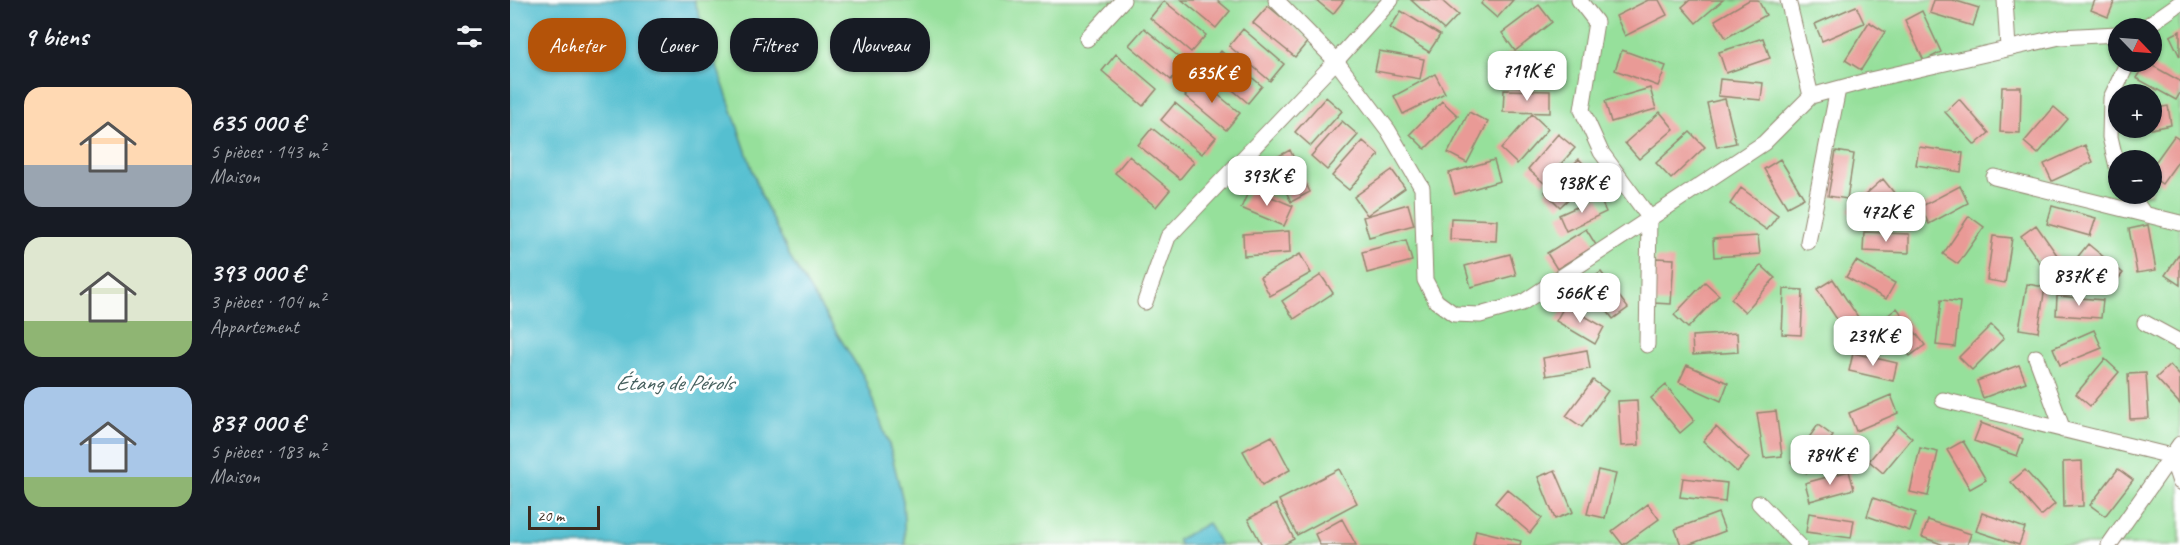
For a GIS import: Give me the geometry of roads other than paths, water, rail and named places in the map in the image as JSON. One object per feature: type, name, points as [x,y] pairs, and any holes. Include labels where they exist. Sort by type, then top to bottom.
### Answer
[{"type":"lane","points":[[1087,39],[1123,0]]},
{"type":"lane","points":[[1276,0],[1336,61],[1388,130],[1422,188],[1425,280],[1436,301],[1454,314],[1480,315],[1522,303],[1764,142],[1810,96],[2060,37],[2108,35]]},
{"type":"lane","points":[[1144,302],[1168,237],[1391,0]]},
{"type":"lane","points":[[1579,0],[1596,22],[1582,110],[1601,152],[1649,218],[1647,345]]},
{"type":"lane","points":[[1788,0],[1810,96]]},
{"type":"lane","points":[[2005,0],[2008,48]]},
{"type":"lane","points":[[2158,18],[2180,3]]},
{"type":"lane","points":[[2113,150],[2110,137],[2111,98],[2123,72]]},
{"type":"lane","points":[[1808,242],[1838,89]]},
{"type":"lane","points":[[1994,177],[2180,223]]},
{"type":"lane","points":[[2137,204],[2144,214]]},
{"type":"lane","points":[[2145,323],[2180,342]]},
{"type":"lane","points":[[2036,357],[2063,430]]},
{"type":"lane","points":[[1942,400],[2063,430],[2176,450]]},
{"type":"lane","points":[[2176,450],[2180,482]]},
{"type":"lane","points":[[2109,545],[2176,450]]},
{"type":"lane","points":[[1759,503],[1799,545]]},
{"type":"water","name":"Étang de Pérols","points":[[510,0],[694,0],[700,18],[638,18],[638,72],[718,72],[718,70],[761,195],[792,261],[864,377],[890,448],[903,501],[905,545],[510,545]]},
{"type":"water","points":[[1208,523],[1220,545],[1180,545],[1177,540]]}]
